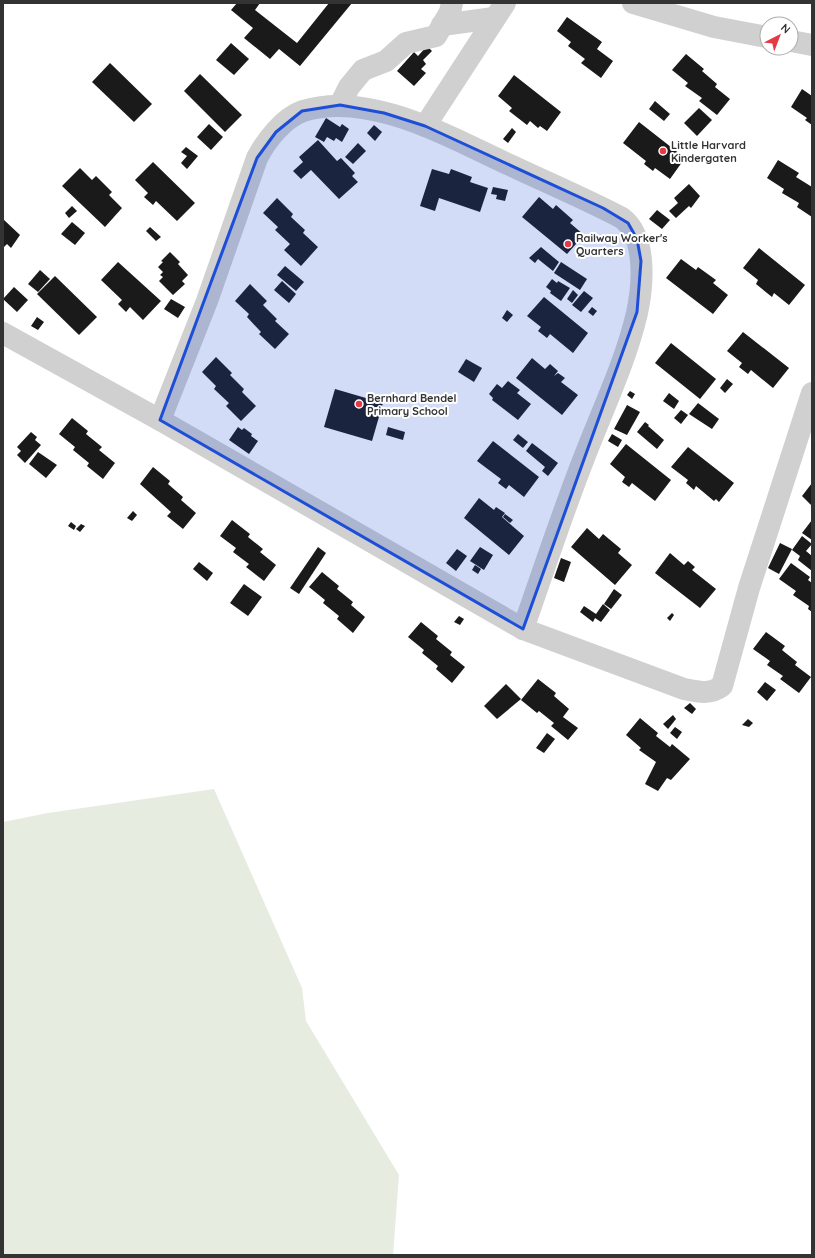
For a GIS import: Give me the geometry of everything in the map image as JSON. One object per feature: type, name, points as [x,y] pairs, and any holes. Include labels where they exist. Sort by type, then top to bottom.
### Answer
[{"type":"street","points":[[340,105],[349,87],[363,70],[386,61],[406,43],[436,36],[450,12],[452,3]]},
{"type":"street","points":[[633,3],[714,27],[759,35]]},
{"type":"street","points":[[442,25],[500,10]]},
{"type":"street","points":[[425,126],[500,10]]},
{"type":"street","points":[[799,43],[812,45]]},
{"type":"street","points":[[160,420],[207,301],[248,188],[251,173],[265,144],[289,120],[302,112],[340,105],[384,113],[425,126],[604,208],[622,218],[633,230],[640,250],[640,283],[635,319],[622,359],[576,476],[523,629]]},
{"type":"street","points":[[3,333],[160,420],[523,629],[684,689],[702,693],[715,691],[722,686],[750,588],[812,393]]},
{"type":"highlighted area","points":[[340,105],[384,113],[425,126],[603,208],[628,223],[637,239],[641,261],[637,312],[523,629],[160,420],[257,158],[276,132],[302,111]]},
{"type":"shaded area","points":[[214,789],[302,988],[306,1021],[399,1175],[393,1255],[3,1255],[3,822],[48,813]]},
{"type":"building","points":[[237,3],[260,3],[255,10],[297,43],[329,3],[352,3],[300,66],[279,49],[270,59],[244,38],[253,28],[231,10]]},
{"type":"building","points":[[567,17],[602,42],[597,49],[613,61],[601,78],[581,63],[585,59],[568,46],[571,42],[557,31]]},
{"type":"building","points":[[231,43],[249,59],[234,75],[216,60]]},
{"type":"building","points":[[427,46],[432,51],[423,60],[426,64],[421,69],[426,73],[414,86],[397,71],[414,52],[418,56]]},
{"type":"building","points":[[686,54],[704,69],[702,71],[717,84],[715,87],[730,99],[717,115],[699,101],[702,98],[685,86],[688,83],[672,70]]},
{"type":"building","points":[[110,63],[152,104],[134,122],[92,82]]},
{"type":"building","points":[[200,74],[242,115],[225,132],[184,91]]},
{"type":"building","points":[[514,75],[561,112],[547,131],[540,126],[538,128],[530,121],[527,125],[509,111],[512,108],[498,96]]},
{"type":"building","points":[[802,89],[812,96],[812,125],[805,120],[807,118],[791,107]]},
{"type":"building","points":[[655,101],[670,114],[664,121],[649,109]]},
{"type":"building","points":[[699,108],[712,120],[697,136],[684,123]]},
{"type":"building","points":[[326,118],[340,127],[342,124],[349,129],[342,142],[336,138],[334,141],[327,137],[324,142],[315,137]]},
{"type":"building","points":[[639,122],[685,158],[670,179],[655,168],[653,171],[644,164],[646,161],[623,143]]},
{"type":"building","points":[[209,124],[223,137],[211,150],[197,137]]},
{"type":"building","points":[[374,125],[382,132],[375,141],[367,133]]},
{"type":"building","points":[[512,128],[516,132],[508,143],[503,139]]},
{"type":"building","points":[[318,140],[337,161],[341,158],[355,173],[352,176],[358,182],[339,199],[311,170],[301,179],[293,171],[303,162],[299,157]]},
{"type":"building","points":[[358,143],[366,151],[353,164],[345,157]]},
{"type":"building","points":[[186,147],[198,156],[187,169],[181,163],[187,156],[181,152]]},
{"type":"building","points":[[778,160],[799,173],[796,177],[812,187],[812,217],[797,207],[799,203],[782,193],[784,189],[767,178]]},
{"type":"building","points":[[153,162],[195,203],[177,221],[156,201],[153,205],[144,197],[148,193],[135,180]]},
{"type":"building","points":[[80,168],[92,180],[96,176],[112,192],[109,195],[122,208],[105,227],[62,186]]},
{"type":"building","points":[[432,169],[449,174],[451,169],[472,177],[470,182],[488,188],[480,212],[439,198],[435,211],[420,206]]},
{"type":"building","points":[[689,184],[700,196],[691,208],[689,206],[676,218],[669,211],[678,203],[674,198]]},
{"type":"building","points":[[493,187],[508,190],[505,201],[496,199],[497,195],[491,194]]},
{"type":"building","points":[[539,197],[553,209],[556,205],[573,220],[570,223],[584,235],[567,254],[522,217]]},
{"type":"building","points":[[277,198],[293,214],[291,217],[305,230],[303,233],[318,247],[301,266],[284,250],[290,244],[275,230],[278,227],[263,213]]},
{"type":"building","points":[[72,206],[77,211],[69,218],[65,213]]},
{"type":"building","points":[[657,210],[670,220],[662,229],[649,219]]},
{"type":"building","points":[[3,219],[20,235],[11,248],[7,244],[3,248]]},
{"type":"building","points":[[72,222],[85,233],[75,245],[61,234]]},
{"type":"building","points":[[150,227],[161,237],[156,241],[146,231]]},
{"type":"building","points":[[541,247],[559,262],[553,271],[538,259],[535,263],[529,258]]},
{"type":"building","points":[[759,248],[805,285],[789,305],[774,293],[772,297],[756,284],[758,280],[743,268]]},
{"type":"building","points":[[170,252],[180,262],[178,264],[188,275],[182,281],[185,284],[173,295],[159,281],[163,277],[160,275],[163,272],[158,267],[163,262],[161,261]]},
{"type":"building","points":[[681,259],[696,270],[698,267],[716,280],[713,283],[728,295],[713,314],[666,278]]},
{"type":"building","points":[[118,262],[161,301],[143,320],[130,307],[126,312],[118,304],[122,300],[101,280]]},
{"type":"building","points":[[561,262],[587,279],[580,290],[554,273]]},
{"type":"building","points":[[285,266],[304,282],[296,291],[277,275]]},
{"type":"building","points":[[40,270],[50,279],[38,292],[28,284]]},
{"type":"building","points":[[55,276],[97,317],[79,335],[37,294]]},
{"type":"building","points":[[552,279],[557,283],[558,281],[570,288],[561,301],[550,293],[551,291],[546,287]]},
{"type":"building","points":[[282,281],[296,294],[289,303],[274,290]]},
{"type":"building","points":[[250,284],[267,301],[263,305],[277,319],[275,321],[289,334],[275,349],[259,334],[261,332],[247,317],[249,314],[235,301]]},
{"type":"building","points":[[14,287],[28,300],[17,312],[3,299]]},
{"type":"building","points":[[573,290],[578,295],[572,303],[567,299]]},
{"type":"building","points":[[584,291],[593,298],[581,312],[572,305]]},
{"type":"building","points":[[544,297],[588,333],[573,353],[550,334],[547,338],[538,331],[541,327],[527,316]]},
{"type":"building","points":[[171,299],[185,307],[178,318],[164,309]]},
{"type":"building","points":[[592,307],[597,311],[593,316],[588,312]]},
{"type":"building","points":[[507,310],[513,315],[507,322],[502,318]]},
{"type":"building","points":[[37,317],[44,322],[38,330],[31,326]]},
{"type":"building","points":[[743,332],[789,368],[773,388],[751,370],[748,374],[739,367],[742,363],[727,351]]},
{"type":"building","points":[[671,343],[716,379],[700,399],[655,363]]},
{"type":"building","points":[[216,357],[232,373],[230,375],[244,389],[242,392],[256,406],[241,421],[226,406],[229,403],[214,389],[216,386],[202,372]]},
{"type":"building","points":[[532,358],[545,369],[550,364],[558,371],[554,376],[558,373],[565,378],[561,382],[578,395],[562,415],[516,378]]},
{"type":"building","points":[[466,359],[482,368],[474,382],[458,372]]},
{"type":"building","points":[[727,379],[733,384],[725,393],[720,388]]},
{"type":"building","points":[[508,381],[520,390],[517,393],[531,404],[518,420],[492,400],[493,398],[489,394],[497,384],[502,388]]},
{"type":"building","points":[[335,389],[383,403],[372,441],[324,427]]},
{"type":"building","points":[[630,391],[635,394],[632,399],[627,395]]},
{"type":"building","points":[[669,393],[679,401],[674,409],[663,401]]},
{"type":"building","points":[[698,403],[719,419],[712,429],[689,414]]},
{"type":"building","points":[[627,405],[640,412],[627,435],[614,429]]},
{"type":"building","points":[[681,410],[688,415],[681,424],[674,418]]},
{"type":"building","points":[[72,418],[88,431],[86,434],[102,447],[99,450],[115,463],[103,479],[87,466],[89,463],[73,450],[75,447],[59,434]]},
{"type":"building","points":[[645,422],[664,440],[657,449],[637,432]]},
{"type":"building","points":[[238,427],[242,430],[244,428],[258,441],[249,454],[229,440]]},
{"type":"building","points":[[388,427],[405,432],[403,440],[386,435]]},
{"type":"building","points":[[31,432],[37,437],[35,440],[41,445],[25,463],[17,455],[21,451],[17,447]]},
{"type":"building","points":[[518,434],[528,442],[523,448],[513,440]]},
{"type":"building","points":[[612,434],[622,440],[618,447],[608,441]]},
{"type":"building","points":[[493,441],[539,477],[524,497],[509,485],[506,489],[498,483],[501,479],[477,461]]},
{"type":"building","points":[[532,443],[558,463],[548,476],[542,471],[545,467],[526,451]]},
{"type":"building","points":[[626,444],[671,480],[655,501],[632,483],[629,487],[622,482],[625,477],[610,464]]},
{"type":"building","points":[[688,447],[734,483],[719,502],[716,499],[714,501],[696,486],[694,490],[686,483],[688,480],[671,467]]},
{"type":"building","points":[[38,452],[57,465],[46,478],[29,464]]},
{"type":"building","points":[[153,467],[170,481],[168,484],[183,497],[181,500],[196,513],[183,529],[167,516],[171,512],[140,484]]},
{"type":"building","points":[[812,483],[812,505],[811,505],[802,496]]},
{"type":"building","points":[[479,498],[494,510],[496,507],[505,513],[502,517],[524,536],[509,555],[464,518]]},
{"type":"building","points":[[133,511],[137,515],[132,521],[127,518]]},
{"type":"building","points":[[505,514],[513,520],[510,523],[503,517]]},
{"type":"building","points":[[232,520],[250,534],[248,537],[263,549],[260,552],[276,565],[264,581],[246,567],[249,564],[233,552],[236,548],[220,536]]},
{"type":"building","points":[[812,520],[812,540],[802,533]]},
{"type":"building","points":[[71,522],[76,526],[74,530],[68,526]]},
{"type":"building","points":[[81,524],[85,526],[80,532],[76,529]]},
{"type":"building","points":[[587,528],[599,539],[603,534],[621,549],[618,553],[632,565],[615,585],[571,547]]},
{"type":"building","points":[[802,536],[812,544],[806,551],[812,556],[812,571],[798,560],[800,556],[792,550]]},
{"type":"building","points":[[780,543],[792,549],[779,574],[768,568]]},
{"type":"building","points":[[318,547],[326,553],[299,594],[290,588]]},
{"type":"building","points":[[480,547],[493,555],[484,570],[470,561]]},
{"type":"building","points":[[457,549],[467,556],[456,571],[446,563]]},
{"type":"building","points":[[670,553],[684,565],[688,561],[695,567],[692,570],[716,589],[700,608],[655,573]]},
{"type":"building","points":[[561,558],[571,562],[564,582],[554,578]]},
{"type":"building","points":[[199,562],[213,573],[207,581],[193,569]]},
{"type":"building","points":[[791,563],[810,577],[808,580],[812,583],[812,612],[808,609],[809,606],[793,595],[796,591],[779,579]]},
{"type":"building","points":[[475,565],[481,569],[478,574],[472,570]]},
{"type":"building","points":[[322,572],[339,586],[337,589],[353,602],[351,605],[365,617],[353,633],[337,619],[339,616],[323,603],[325,600],[309,587]]},
{"type":"building","points":[[244,584],[262,597],[248,616],[230,603]]},
{"type":"building","points":[[614,589],[622,595],[611,609],[604,604]]},
{"type":"building","points":[[603,604],[610,610],[601,622],[595,618],[593,622],[580,612],[584,606],[596,614]]},
{"type":"building","points":[[672,613],[674,615],[670,621],[667,618]]},
{"type":"building","points":[[459,616],[464,619],[460,625],[454,622]]},
{"type":"building","points":[[421,622],[438,636],[436,639],[452,652],[450,655],[465,667],[452,683],[436,669],[438,666],[422,653],[424,650],[408,637]]},
{"type":"building","points":[[766,632],[785,646],[782,650],[797,662],[795,665],[811,677],[799,693],[780,679],[783,676],[767,665],[770,661],[753,649]]},
{"type":"building","points":[[538,679],[556,693],[554,696],[569,709],[563,717],[578,728],[568,740],[551,726],[554,723],[539,711],[537,713],[521,700]]},
{"type":"building","points":[[765,682],[776,690],[767,701],[757,692]]},
{"type":"building","points":[[506,684],[521,699],[497,719],[484,706]]},
{"type":"building","points":[[690,703],[696,709],[692,714],[684,708]]},
{"type":"building","points":[[673,715],[676,719],[668,729],[663,724]]},
{"type":"building","points":[[640,718],[658,733],[656,736],[670,747],[672,744],[690,759],[671,780],[667,778],[658,791],[645,784],[656,762],[639,750],[641,748],[626,735]]},
{"type":"building","points":[[748,719],[753,723],[749,727],[742,725]]},
{"type":"building","points":[[675,727],[682,732],[677,739],[670,733]]},
{"type":"building","points":[[547,733],[555,739],[544,753],[536,748]]},
{"type":"place","name":"Little Harvard Kindergaten","points":[[663,151]]},
{"type":"place","name":"Railway Worker's Quarters","points":[[568,244]]},
{"type":"place","name":"Bernhard Bendel Primary School","points":[[359,404]]}]
